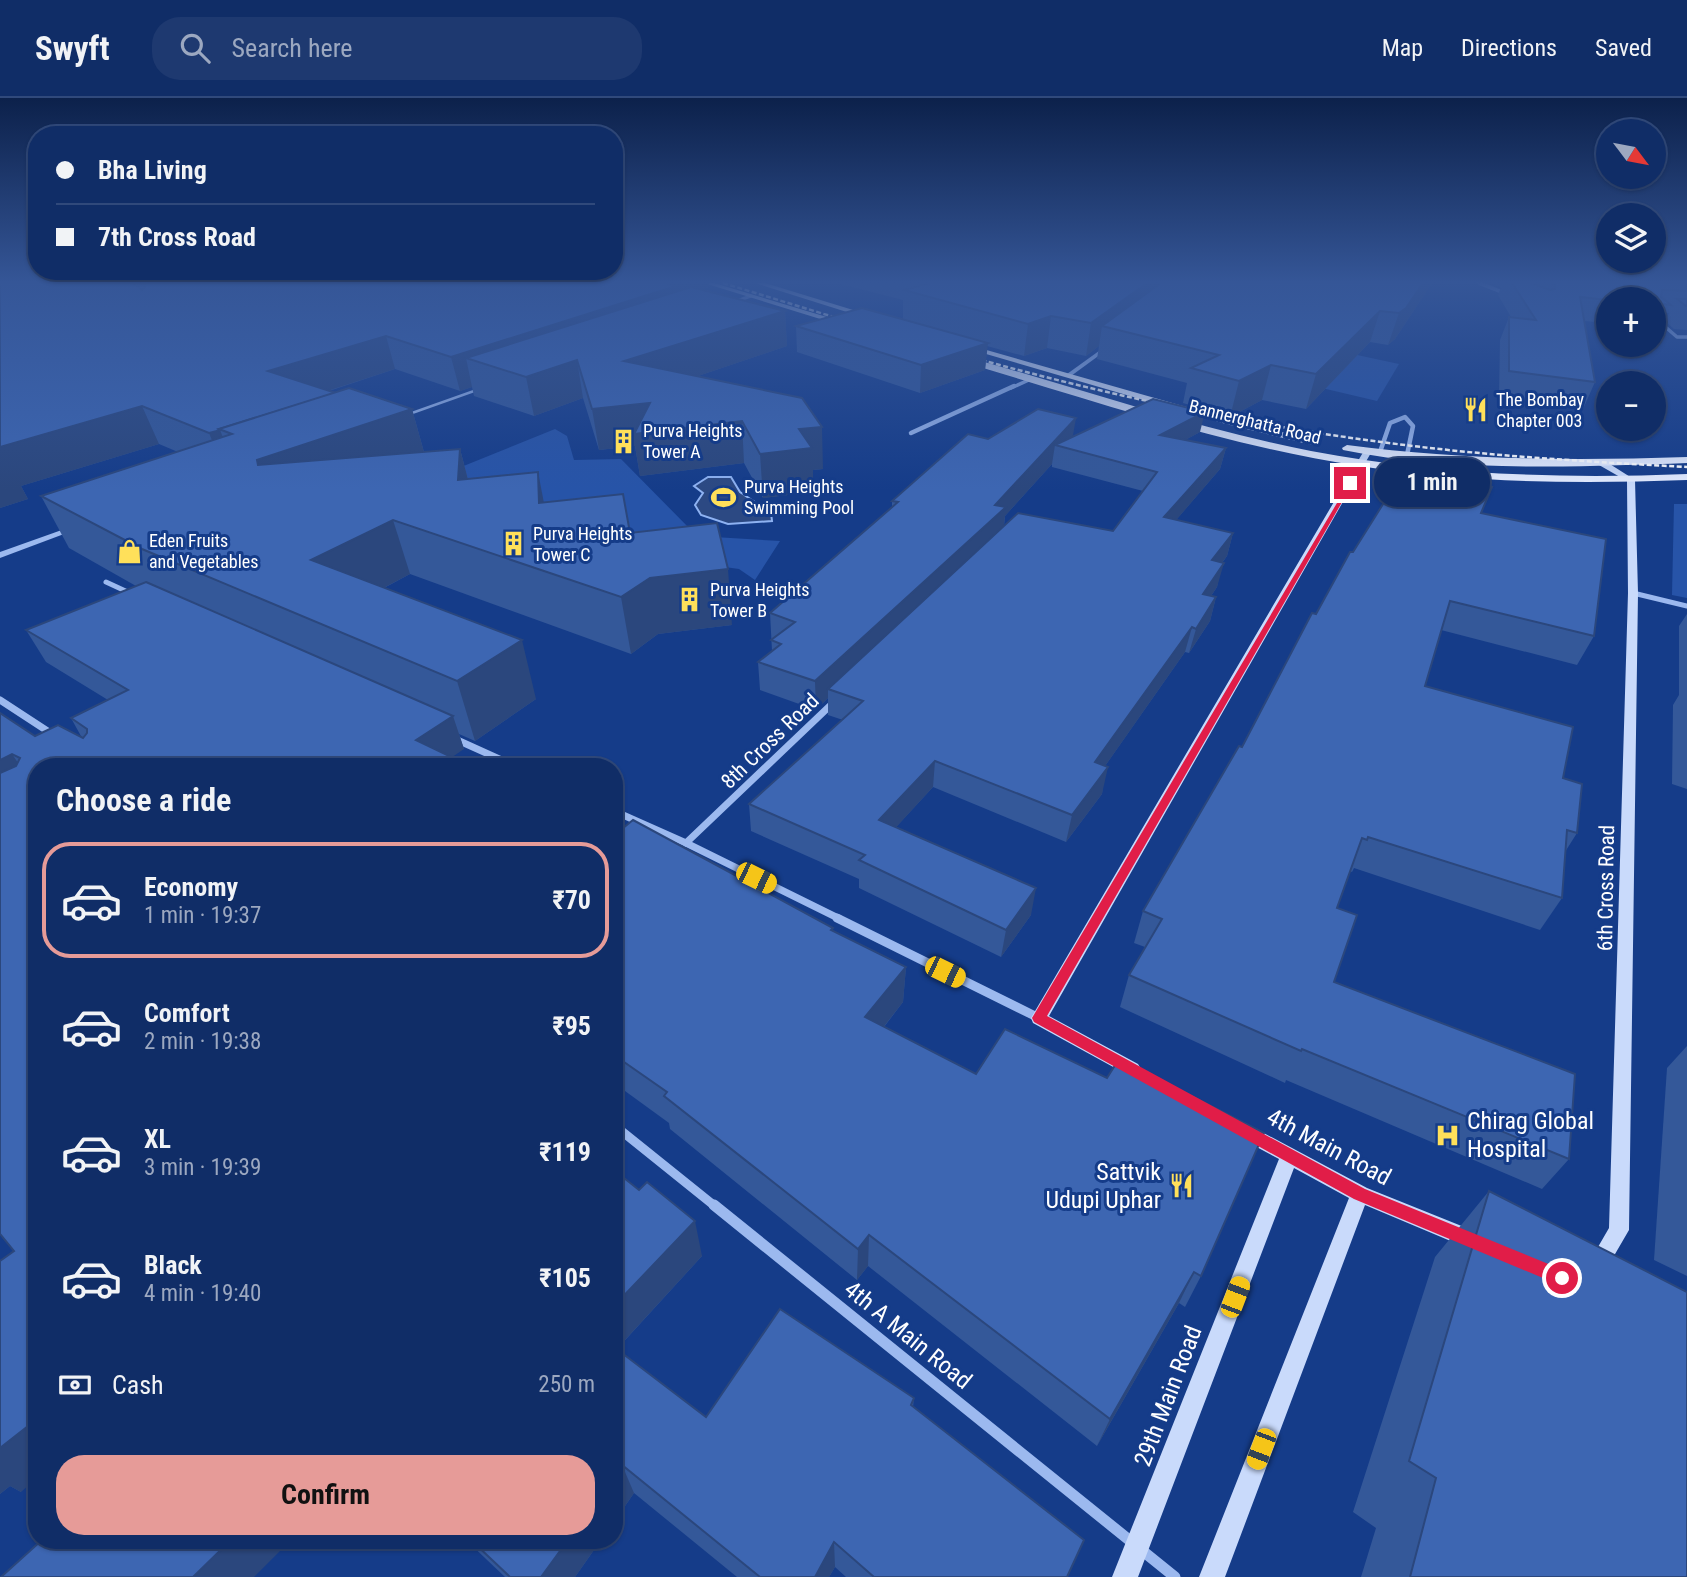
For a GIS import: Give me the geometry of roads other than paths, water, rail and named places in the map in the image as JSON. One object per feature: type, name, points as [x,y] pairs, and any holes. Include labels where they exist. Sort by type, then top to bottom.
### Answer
[{"type":"main road","name":"Bannerghatta Road","points":[[989,352],[1229,422],[1334,446],[1365,457],[1380,452],[1511,462],[1687,460]]},
{"type":"main road","name":"Bannerghatta Road","points":[[951,355],[1268,445],[1522,479],[1631,480],[1687,477]]},
{"type":"main road","points":[[1147,1077],[1039,1018],[1365,457]]},
{"type":"main road","points":[[1602,463],[1631,480]]},
{"type":"main road","name":"6th Cross Road","points":[[1592,1276],[1619,1230],[1633,593],[1631,480]]},
{"type":"main road","name":"4th Main Road","points":[[1230,1122],[1360,1194],[1485,1246]]},
{"type":"main road","name":"29th Main Road","points":[[1125,1577],[1290,1155]]},
{"type":"main road","points":[[1212,1577],[1360,1194]]},
{"type":"street","points":[[1069,375],[1100,352]]},
{"type":"street","points":[[911,433],[1031,379]]},
{"type":"street","points":[[394,419],[496,384]]},
{"type":"street","points":[[1380,452],[1390,423],[1405,416],[1413,426],[1408,455]]},
{"type":"street","points":[[0,555],[83,526]]},
{"type":"street","points":[[106,582],[144,599]]},
{"type":"street","points":[[1633,593],[1687,606]]},
{"type":"street","name":"8th Cross Road","points":[[686,843],[844,693]]},
{"type":"street","points":[[0,700],[54,736]]},
{"type":"street","points":[[441,733],[497,758]]},
{"type":"street","points":[[623,815],[686,843],[1039,1018]]},
{"type":"street","name":"4th A Main Road","points":[[623,1132],[1175,1577]]},
{"type":"railway","points":[[967,356],[1188,410],[1356,439],[1481,453],[1687,467]]},
{"type":"place","name":"The Bombay Chapter 003","points":[[1476,410]]},
{"type":"place","name":"Purva Heights Tower A","points":[[623,441]]},
{"type":"place","name":"Purva Heights Swimming Pool","points":[[724,497]]},
{"type":"place","name":"Purva Heights Tower C","points":[[513,544]]},
{"type":"place","name":"Eden Fruits and Vegetables","points":[[129,551]]},
{"type":"place","name":"Purva Heights Tower B","points":[[690,600]]},
{"type":"place","name":"Chirag Global Hospital","points":[[1447,1135]]},
{"type":"place","name":"Sattvik Udupi Uphar","points":[[1181,1186]]}]
